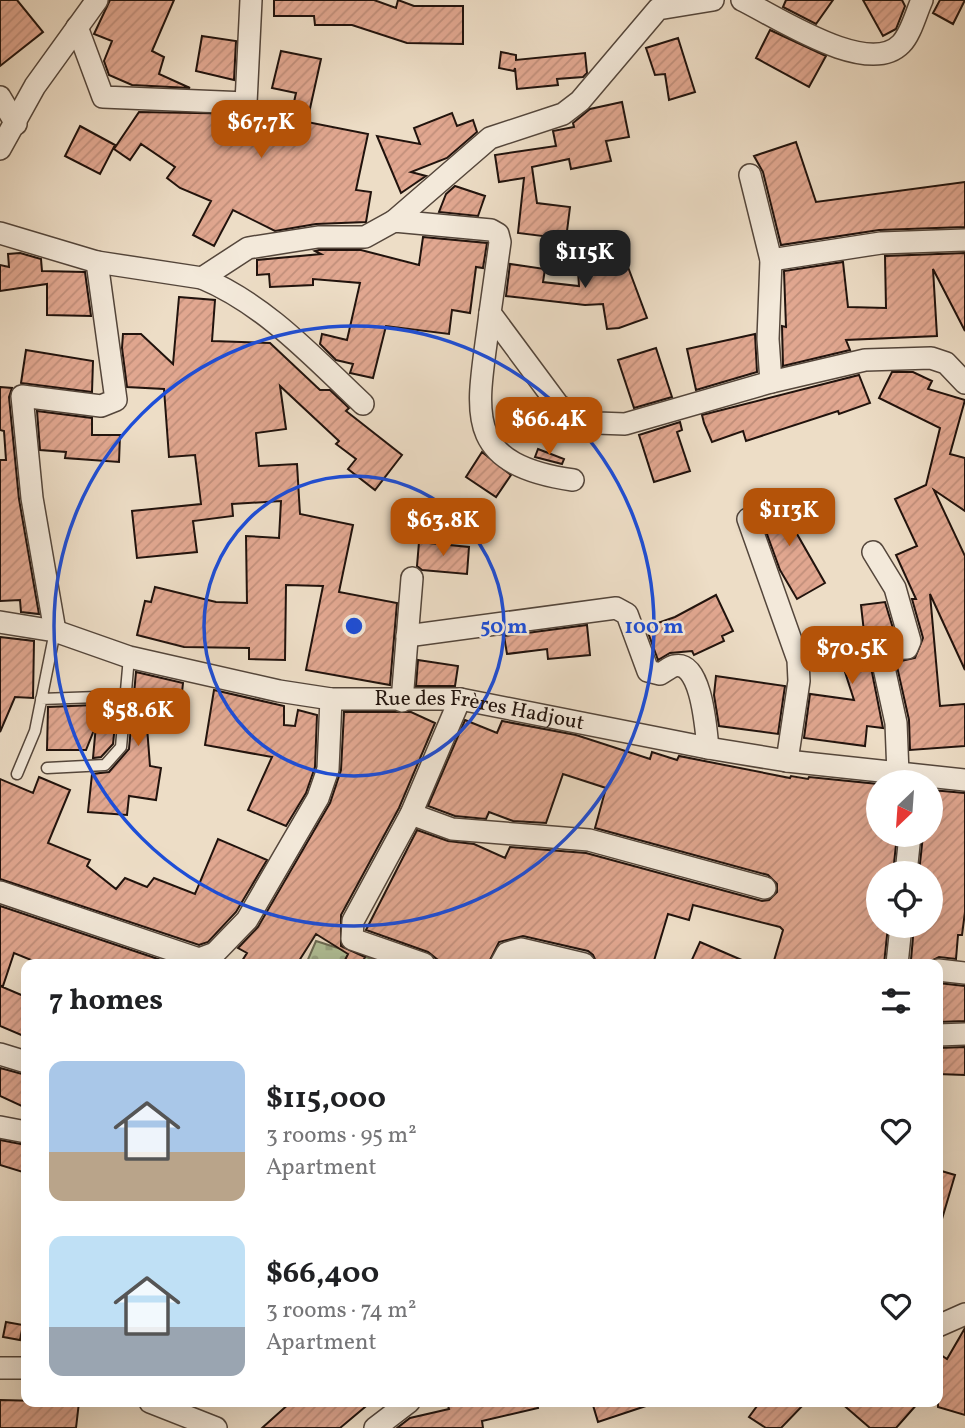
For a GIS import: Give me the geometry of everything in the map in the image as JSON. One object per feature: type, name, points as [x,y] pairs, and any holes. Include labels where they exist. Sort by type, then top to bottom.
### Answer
[{"type":"street","points":[[0,149],[35,86],[97,0]]},
{"type":"street","points":[[77,27],[103,97],[246,103],[251,0]]},
{"type":"street","points":[[202,278],[248,248],[318,237],[365,237],[394,220],[491,138],[563,114],[580,101],[658,9],[713,0]]},
{"type":"street","points":[[742,0],[828,43],[859,55],[875,56],[890,52],[903,43],[922,0]]},
{"type":"street","points":[[0,97],[16,124]]},
{"type":"street","points":[[750,175],[771,260],[768,339],[771,382]]},
{"type":"street","points":[[394,220],[491,230],[498,234],[500,242],[480,402],[491,447],[521,469],[573,480]]},
{"type":"street","points":[[0,233],[97,262],[202,278],[234,292],[280,326],[363,404]]},
{"type":"street","points":[[771,260],[881,243],[965,240]]},
{"type":"street","points":[[55,631],[25,449],[22,396],[101,406],[116,400],[97,262]]},
{"type":"street","points":[[490,313],[559,406],[597,423],[625,424],[771,382],[865,360],[931,358],[946,363],[965,383]]},
{"type":"street","points":[[748,519],[799,660],[799,681],[787,761]]},
{"type":"street","points":[[873,552],[895,588],[910,642],[907,648],[885,649],[881,654],[907,770]]},
{"type":"street","points":[[402,701],[412,578]]},
{"type":"street","points":[[407,636],[515,620],[615,608],[622,610],[627,614],[648,671],[660,674],[674,666],[683,666],[691,672],[702,699],[708,748]]},
{"type":"street","name":"Rue des Frères Hadjout","points":[[0,622],[55,631],[129,657],[279,691],[331,699],[460,699],[708,748],[866,771]]},
{"type":"street","points":[[203,959],[215,953],[247,920],[318,798],[328,769],[331,699]]},
{"type":"street","points":[[410,959],[352,939],[350,933],[353,921],[411,814],[460,699]]},
{"type":"street","name":"Rue des Frères Hadjout","points":[[943,779],[965,780]]},
{"type":"street","points":[[411,814],[452,829],[589,840],[765,888]]},
{"type":"street","points":[[0,892],[189,959]]},
{"type":"street","points":[[898,959],[900,938]]},
{"type":"street","points":[[504,959],[507,953],[521,949],[563,959]]},
{"type":"street","points":[[943,971],[965,973]]},
{"type":"street","points":[[943,1035],[965,1034]]},
{"type":"street","points":[[0,1054],[21,1060]]},
{"type":"street","points":[[0,1127],[21,1131]]},
{"type":"street","points":[[943,1324],[965,1314]]},
{"type":"street","points":[[0,1368],[21,1368]]},
{"type":"street","points":[[161,1407],[206,1427]]},
{"type":"street","points":[[375,1428],[402,1407]]},
{"type":"lane","points":[[17,774],[35,731],[55,631]]},
{"type":"lane","points":[[47,768],[105,765],[121,747],[129,657]]},
{"type":"lane","points":[[41,699],[126,696]]},
{"type":"green space","points":[[316,941],[372,959],[308,959]]},
{"type":"building","points":[[0,0],[17,0],[43,32],[0,66]]},
{"type":"building","points":[[110,0],[174,0],[152,51],[164,57],[159,74],[190,88],[132,85],[109,75],[104,61],[112,41],[94,34]]},
{"type":"building","points":[[274,0],[374,0],[396,8],[398,0],[414,6],[463,6],[463,44],[407,43],[352,25],[315,25],[314,16],[274,16]]},
{"type":"building","points":[[786,0],[833,0],[816,24],[783,7]]},
{"type":"building","points":[[863,0],[902,0],[905,6],[896,29],[883,36]]},
{"type":"building","points":[[940,0],[965,0],[953,24],[933,13]]},
{"type":"building","points":[[770,30],[826,56],[809,87],[756,58]]},
{"type":"building","points":[[202,36],[236,41],[234,80],[196,71]]},
{"type":"building","points":[[678,38],[695,92],[669,100],[665,74],[655,75],[646,48]]},
{"type":"building","points":[[281,51],[321,59],[307,122],[368,134],[356,190],[371,192],[366,222],[316,224],[275,231],[233,210],[214,246],[193,235],[211,201],[180,188],[167,178],[175,167],[141,144],[130,160],[114,149],[139,112],[253,114],[288,129],[296,93],[272,88]]},
{"type":"building","points":[[501,52],[516,55],[516,60],[585,53],[587,73],[583,77],[557,79],[558,85],[517,89],[515,68],[514,71],[499,68]]},
{"type":"building","points":[[622,102],[629,137],[606,141],[611,161],[571,169],[569,159],[532,167],[537,203],[570,207],[566,239],[518,233],[524,178],[499,182],[495,155],[556,146],[553,131],[574,127],[573,123],[590,109]]},
{"type":"building","points":[[452,113],[457,126],[473,120],[477,132],[447,158],[411,172],[426,176],[401,193],[377,136],[420,144],[414,128]]},
{"type":"building","points":[[80,126],[115,145],[100,174],[65,156]]},
{"type":"building","points":[[796,142],[816,202],[965,182],[965,227],[879,230],[781,245],[763,172],[754,156]]},
{"type":"building","points":[[455,186],[485,196],[478,216],[439,212],[446,194]]},
{"type":"building","points":[[423,237],[487,243],[483,268],[476,267],[470,313],[452,310],[449,334],[386,326],[373,378],[350,373],[353,364],[336,360],[320,344],[322,334],[347,340],[360,283],[313,279],[313,285],[270,287],[269,274],[257,275],[257,260],[321,254],[315,251],[319,250],[361,250],[419,265]]},
{"type":"building","points":[[20,253],[41,259],[42,271],[85,272],[91,316],[47,315],[47,284],[0,291],[0,265],[9,267],[8,254]]},
{"type":"building","points":[[965,253],[965,331],[933,269],[937,336],[846,340],[850,350],[783,366],[782,326],[786,327],[784,271],[843,262],[848,307],[886,308],[885,256]]},
{"type":"building","points":[[625,259],[647,318],[619,328],[607,329],[603,304],[585,305],[506,296],[510,264],[545,269],[543,282],[579,286],[578,271],[609,260]]},
{"type":"building","points":[[179,297],[215,300],[212,341],[270,343],[320,390],[330,390],[349,408],[346,411],[402,455],[375,490],[348,469],[356,459],[336,444],[339,441],[280,386],[286,429],[256,433],[259,466],[297,464],[300,514],[353,525],[339,592],[397,603],[390,685],[306,670],[323,586],[286,585],[285,660],[249,659],[249,648],[184,647],[137,635],[145,601],[151,602],[155,587],[216,602],[247,603],[246,536],[279,538],[281,501],[232,504],[233,516],[193,521],[197,552],[137,558],[132,511],[201,504],[195,455],[169,457],[164,389],[127,387],[122,348],[123,334],[141,334],[173,364]]},
{"type":"building","points":[[755,334],[757,372],[696,390],[687,349]]},
{"type":"building","points":[[656,348],[672,397],[634,408],[618,360]]},
{"type":"building","points":[[26,350],[93,361],[92,392],[21,383]]},
{"type":"building","points":[[892,372],[913,372],[932,381],[928,389],[965,400],[950,454],[965,458],[965,511],[934,490],[965,556],[965,670],[930,594],[940,706],[965,704],[965,746],[910,750],[909,720],[896,662],[915,658],[923,638],[912,599],[916,599],[896,555],[917,546],[895,499],[926,485],[940,428],[879,398]]},
{"type":"building","points":[[859,375],[870,403],[839,414],[838,411],[746,441],[743,431],[712,442],[704,423],[702,415]]},
{"type":"building","points":[[0,387],[12,388],[9,397],[19,499],[39,614],[21,612],[20,600],[0,601],[0,460],[6,460],[4,431],[0,430]]},
{"type":"building","points":[[37,411],[92,418],[92,435],[120,435],[119,462],[65,458],[66,452],[40,450]]},
{"type":"building","points":[[680,422],[682,430],[677,432],[690,471],[654,482],[639,435]]},
{"type":"building","points":[[538,449],[564,459],[562,464],[535,457]]},
{"type":"building","points":[[482,452],[511,475],[496,497],[466,477]]},
{"type":"building","points":[[780,493],[794,517],[789,520],[825,583],[797,599],[780,570],[755,508]]},
{"type":"building","points":[[419,542],[469,547],[467,574],[422,570],[417,566]]},
{"type":"building","points":[[716,595],[733,631],[722,636],[724,641],[694,655],[692,651],[670,653],[658,660],[646,627],[675,617]]},
{"type":"building","points":[[885,602],[895,635],[879,638],[868,652],[883,728],[867,726],[865,746],[804,738],[810,694],[854,700],[835,641],[864,632],[861,605]]},
{"type":"building","points":[[587,625],[590,655],[548,659],[547,649],[507,654],[504,636]]},
{"type":"building","points":[[0,637],[34,641],[33,698],[15,697],[0,732]]},
{"type":"building","points":[[418,660],[458,666],[455,686],[416,686]]},
{"type":"building","points":[[136,672],[183,683],[178,730],[147,727],[150,766],[161,768],[156,800],[129,796],[127,815],[88,812],[92,774],[109,772],[129,749]]},
{"type":"building","points":[[716,676],[785,686],[778,734],[719,726],[714,695]]},
{"type":"building","points":[[214,690],[284,706],[284,725],[295,726],[298,710],[317,715],[315,767],[306,793],[286,826],[248,810],[272,757],[205,745]]},
{"type":"building","points":[[117,704],[113,744],[101,757],[93,758],[96,725],[86,750],[47,750],[48,707]]},
{"type":"building","points":[[344,712],[411,712],[435,723],[399,808],[341,915],[341,946],[365,957],[364,959],[346,959],[348,954],[316,934],[300,959],[243,959],[247,953],[238,948],[258,927],[330,803],[341,770]]},
{"type":"building","points":[[465,720],[497,733],[502,721],[576,735],[650,759],[652,752],[677,760],[679,756],[790,778],[809,777],[866,783],[866,847],[896,847],[894,861],[866,861],[866,938],[887,938],[885,959],[774,959],[783,930],[780,927],[693,905],[689,920],[668,914],[654,959],[595,959],[588,951],[523,936],[499,942],[490,959],[437,959],[428,952],[366,930],[417,830],[448,841],[474,844],[505,858],[510,847],[586,853],[762,901],[769,900],[777,892],[777,884],[768,875],[595,828],[606,788],[563,774],[546,823],[513,821],[489,812],[486,819],[455,816],[428,806]]},
{"type":"building","points":[[39,777],[70,790],[48,843],[90,860],[87,866],[116,889],[125,878],[147,887],[154,878],[195,894],[218,839],[267,860],[236,912],[208,942],[199,945],[0,879],[0,779],[33,793]]},
{"type":"building","points":[[943,791],[965,793],[965,912],[962,935],[958,935],[956,959],[911,959],[913,938],[943,938],[943,861],[920,861],[922,847],[943,847]]},
{"type":"building","points":[[0,906],[158,959],[29,959],[14,953],[3,986],[0,986]]},
{"type":"building","points":[[700,942],[739,959],[692,959]]},
{"type":"building","points":[[943,984],[965,986],[965,1021],[943,1022]]},
{"type":"building","points":[[0,986],[21,995],[21,1035],[0,1026]]},
{"type":"building","points":[[965,1047],[965,1075],[943,1074],[943,1048]]},
{"type":"building","points":[[0,1068],[21,1074],[21,1106],[0,1096]]},
{"type":"building","points":[[0,1140],[21,1144],[21,1171],[0,1165]]},
{"type":"building","points":[[943,1171],[955,1175],[943,1216]]},
{"type":"building","points":[[6,1322],[21,1325],[20,1340],[3,1337]]},
{"type":"building","points":[[965,1328],[965,1415],[938,1407],[943,1407],[943,1356],[947,1359]]},
{"type":"building","points":[[0,1400],[21,1401],[21,1407],[78,1407],[76,1428],[0,1428]]},
{"type":"building","points":[[285,1407],[365,1407],[340,1428],[262,1428]]},
{"type":"building","points":[[594,1407],[643,1407],[598,1422]]},
{"type":"building","points":[[756,1407],[801,1407],[781,1428],[766,1428],[749,1417]]},
{"type":"building","points":[[846,1407],[915,1407],[896,1428],[870,1428]]},
{"type":"building","points":[[538,1408],[482,1421],[483,1428],[397,1428],[410,1418],[449,1409]]}]
